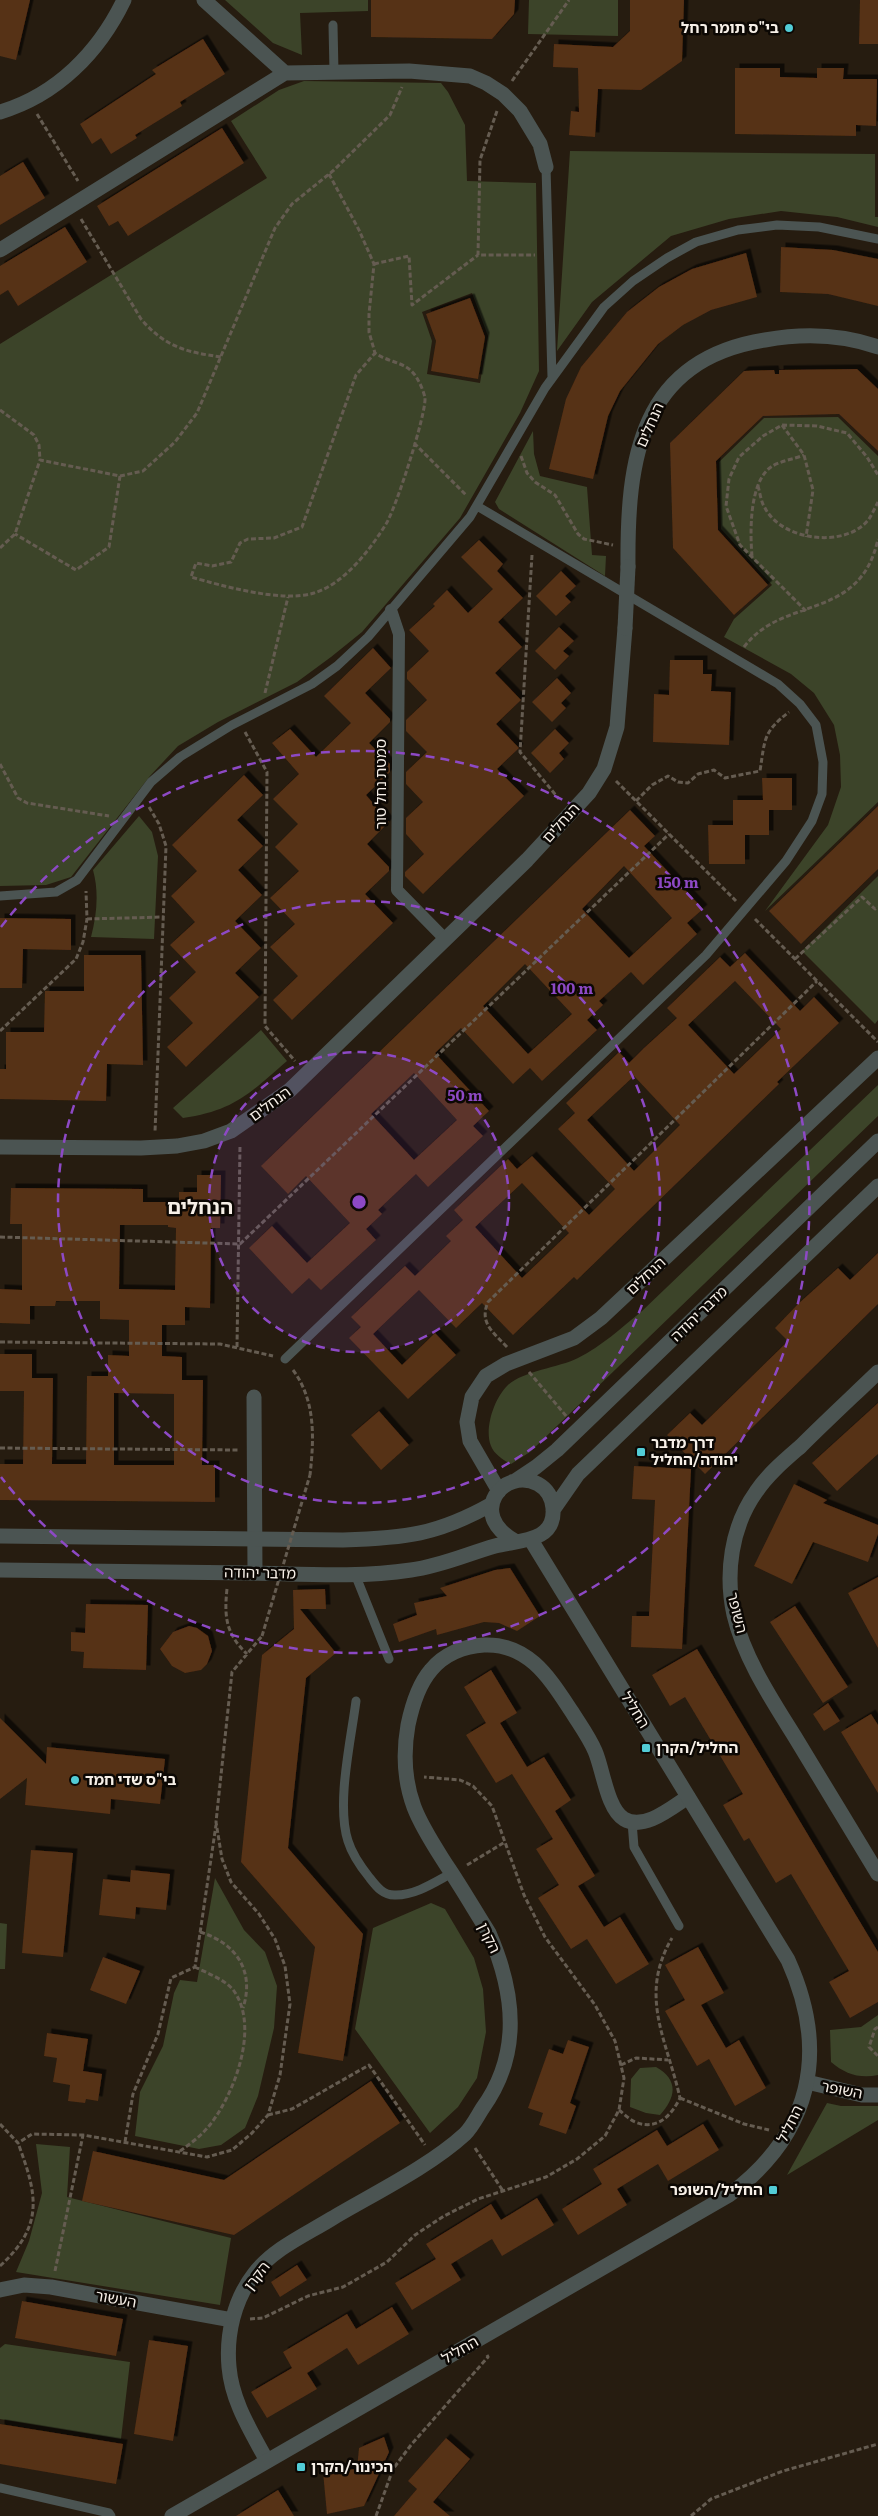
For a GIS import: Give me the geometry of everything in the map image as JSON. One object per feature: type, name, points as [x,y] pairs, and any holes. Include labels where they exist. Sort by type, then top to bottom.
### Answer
[{"type":"street","points":[[0,112],[29,100],[58,83],[78,66],[101,42],[124,0]]},
{"type":"street","points":[[204,0],[285,73]]},
{"type":"street","points":[[0,250],[285,73],[409,72],[470,76],[486,83],[503,94],[520,111],[533,129],[540,144],[546,167]]},
{"type":"street","name":"הנחלים","points":[[0,1147],[154,1147],[204,1141],[231,1131],[265,1110],[307,1075],[527,860],[589,793],[604,769],[613,745],[617,727],[625,628],[632,482],[644,432],[655,406],[673,384],[696,364],[726,350],[756,341],[790,336],[833,337],[858,340],[878,347]]},
{"type":"street","name":"סמטת נחל טור","points":[[391,610],[399,634],[397,890],[446,940]]},
{"type":"street","name":"הנחלים","points":[[496,1498],[470,1441],[467,1422],[472,1398],[486,1376],[518,1360],[574,1338],[601,1318],[878,1058]]},
{"type":"street","name":"מדבר יהודה","points":[[515,1480],[536,1468],[578,1430],[878,1142]]},
{"type":"street","points":[[553,1510],[578,1474],[878,1186]]},
{"type":"street","name":"השופר","points":[[878,1372],[756,1490],[746,1508],[730,1560],[730,1588],[735,1616],[750,1658],[778,1709],[878,1874]]},
{"type":"street","points":[[254,1397],[255,1573]]},
{"type":"street","points":[[515,1480],[526,1480],[538,1484],[546,1490],[553,1510],[551,1523],[545,1532],[531,1540],[515,1541],[502,1534],[495,1525],[492,1515],[496,1498],[505,1485],[515,1480]]},
{"type":"street","points":[[0,1536],[343,1540],[406,1536],[446,1527],[496,1498]]},
{"type":"street","name":"החליל","points":[[172,2516],[728,2195],[764,2165],[787,2134],[807,2082],[810,2068],[809,2027],[805,2001],[788,1960],[531,1540]]},
{"type":"street","name":"מדבר יהודה","points":[[0,1570],[355,1574],[394,1572],[430,1566],[515,1541]]},
{"type":"street","name":"הקרן","points":[[267,2461],[239,2409],[233,2388],[228,2343],[232,2320],[240,2300],[254,2275],[284,2247],[434,2157],[466,2133],[498,2085],[509,2043],[510,1999],[506,1978],[489,1933],[417,1816],[406,1777],[404,1754],[415,1699],[431,1669],[444,1657],[457,1650],[477,1646],[506,1646],[521,1653],[536,1664],[549,1677],[595,1750],[613,1808],[618,1816],[632,1822]]},
{"type":"street","points":[[632,1822],[646,1821],[688,1797]]},
{"type":"street","name":"השופר","points":[[807,2082],[862,2095],[878,2095]]},
{"type":"street","name":"העשור","points":[[0,2290],[24,2286],[51,2287],[232,2320]]},
{"type":"lane","points":[[332,25],[334,72]]},
{"type":"lane","points":[[546,167],[552,378]]},
{"type":"lane","points":[[0,896],[56,892],[81,875],[151,782],[180,757],[239,722],[312,684],[337,666],[368,637],[457,533],[477,506],[552,378],[604,307],[633,281],[666,258],[696,242],[738,230],[777,225],[819,227],[878,239]]},
{"type":"lane","points":[[285,1359],[706,955],[786,861],[812,821],[822,794],[824,762],[816,725],[800,704],[778,684],[477,506]]},
{"type":"lane","points":[[355,1574],[389,1659]]},
{"type":"lane","points":[[356,1701],[345,1782],[345,1817],[348,1841],[362,1867],[380,1891],[394,1896],[416,1892],[452,1873]]},
{"type":"lane","points":[[632,1822],[634,1847],[679,1926]]},
{"type":"lane","points":[[0,2488],[109,2513],[112,2516]]},
{"type":"path","points":[[478,255],[480,160],[503,94],[569,0]]},
{"type":"path","points":[[40,460],[120,476],[143,471],[188,428],[205,400],[275,228],[292,204],[328,174],[390,116],[409,72]]},
{"type":"path","points":[[29,100],[86,195]]},
{"type":"path","points":[[328,174],[359,230],[374,264],[369,314],[370,332],[375,353],[383,358],[408,366],[418,379],[425,397],[400,489],[387,523],[360,559],[337,581],[308,595],[288,596],[223,586],[191,577],[196,563],[212,566],[231,562],[240,542],[248,539],[274,538],[302,527],[356,375],[375,353]]},
{"type":"path","points":[[72,204],[141,319],[153,333],[184,351],[221,357]]},
{"type":"path","points":[[374,264],[409,256],[412,305],[478,255],[548,255]]},
{"type":"path","points":[[0,410],[34,434],[39,445],[40,460],[15,534],[0,548]]},
{"type":"path","points":[[782,425],[804,455],[813,490],[806,537]]},
{"type":"path","points":[[806,611],[740,545],[726,506],[729,479],[739,457],[763,436],[782,425],[817,426],[847,433],[878,475]]},
{"type":"path","points":[[514,440],[527,473],[539,486],[555,495],[578,534],[584,539],[628,548]]},
{"type":"path","points":[[414,443],[477,506]]},
{"type":"path","points":[[752,557],[750,528],[758,486],[771,467],[804,455]]},
{"type":"path","points":[[15,534],[76,570],[109,547],[120,476]]},
{"type":"path","points":[[758,486],[765,509],[779,526],[806,537],[829,538],[854,530],[868,520],[878,502]]},
{"type":"path","points":[[533,539],[520,752],[571,813]]},
{"type":"path","points":[[735,659],[753,635],[769,624],[832,601],[849,589],[866,572],[878,539]]},
{"type":"path","points":[[265,708],[266,686],[288,596]]},
{"type":"path","points":[[636,801],[652,785],[668,776],[678,782],[688,783],[698,774],[714,770],[725,778],[760,771],[765,737],[772,726],[800,704]]},
{"type":"path","points":[[239,722],[268,772],[265,1026],[307,1075]]},
{"type":"path","points":[[0,764],[18,798],[27,803],[124,818]]},
{"type":"path","points":[[141,796],[160,824],[166,846],[154,1147]]},
{"type":"path","points":[[0,1238],[240,1244],[669,834]]},
{"type":"path","points":[[0,1031],[76,959],[83,942],[87,919],[86,883],[81,875]]},
{"type":"path","points":[[795,959],[862,897],[875,909],[878,907]]},
{"type":"path","points":[[87,919],[164,917]]},
{"type":"path","points":[[578,1430],[485,1324],[484,1311],[488,1302],[817,982]]},
{"type":"path","points":[[236,1347],[240,1244],[241,1125]]},
{"type":"path","points":[[0,1342],[220,1344],[285,1359],[304,1384],[313,1421],[310,1475],[262,1636],[232,1672],[216,1822],[195,1967]]},
{"type":"path","points":[[0,1448],[255,1450]]},
{"type":"path","points":[[228,1573],[225,1610],[228,1626],[235,1643],[247,1654]]},
{"type":"path","points":[[18,2143],[32,2134],[83,2135],[207,2157],[232,2150],[252,2133],[268,2115],[280,2075],[290,2004],[285,1966],[275,1939],[259,1914],[231,1882],[222,1859],[216,1822]]},
{"type":"path","points":[[452,1873],[505,1842]]},
{"type":"path","points":[[619,2110],[635,2122],[655,2124],[672,2115],[680,2098],[668,2060],[657,2006],[657,1971],[679,1926]]},
{"type":"path","points":[[200,1932],[216,1937],[240,1961],[246,1975],[248,1991],[242,2008]]},
{"type":"path","points":[[180,2152],[209,2126],[229,2094],[244,2048],[242,2008],[234,1990],[195,1967]]},
{"type":"path","points":[[126,2142],[133,2094],[158,2034],[171,1978],[195,1967]]},
{"type":"path","points":[[878,2028],[875,2029],[869,2047],[878,2056]]},
{"type":"path","points":[[621,2064],[636,2058],[668,2060]]},
{"type":"path","points":[[268,2115],[292,2109],[369,2065],[434,2157]]},
{"type":"path","points":[[680,2098],[744,2124],[787,2134]]},
{"type":"path","points":[[0,2124],[18,2143],[32,2180],[34,2206],[30,2227],[14,2253],[0,2266]]},
{"type":"path","points":[[466,2133],[503,2191]]},
{"type":"path","points":[[51,2287],[83,2135]]},
{"type":"path","points":[[376,2516],[393,2469],[410,2445],[488,2357],[483,2337]]},
{"type":"path","points":[[691,2516],[711,2499],[783,2472],[878,2444]]},
{"type":"green space","points":[[225,0],[368,0],[368,11],[300,13],[302,55],[273,43]]},
{"type":"green space","points":[[529,0],[618,0],[618,36],[528,34]]},
{"type":"green space","points":[[304,81],[441,83],[448,92],[465,125],[467,181],[536,183],[539,371],[520,413],[460,518],[362,632],[297,682],[218,722],[178,746],[150,776],[71,877],[46,885],[0,886],[0,344],[267,178],[231,121],[279,90]],"holes":[[[472,293],[488,336],[480,383],[427,374],[432,341],[422,312]]]},
{"type":"green space","points":[[570,151],[875,154],[875,217],[878,217],[878,227],[837,217],[781,211],[729,219],[671,236],[592,302],[557,351]]},
{"type":"green space","points":[[838,417],[878,456],[878,802],[765,911],[828,825],[841,787],[840,755],[834,725],[814,693],[791,674],[724,637],[734,619],[772,585],[721,529],[719,462],[764,418]]},
{"type":"green space","points":[[533,431],[534,454],[540,476],[587,487],[592,555],[606,556],[605,576],[499,509],[495,502]]},
{"type":"green space","points":[[139,816],[152,832],[158,856],[154,939],[91,937],[96,903],[93,870]]},
{"type":"green space","points":[[878,876],[878,1020],[875,1024],[802,951]]},
{"type":"green space","points":[[261,1030],[287,1061],[240,1099],[216,1111],[183,1118],[173,1108]]},
{"type":"green space","points":[[878,1085],[878,1116],[530,1452],[511,1464],[502,1459],[492,1449],[489,1431],[494,1406],[507,1386],[531,1373],[578,1358],[619,1330],[642,1311]]},
{"type":"green space","points":[[215,1878],[244,1930],[265,1952],[277,1986],[274,2028],[258,2096],[245,2128],[221,2145],[199,2149],[135,2136],[140,2092],[163,2046],[174,1993],[180,1980],[197,1982]]},
{"type":"green space","points":[[431,1903],[445,1909],[474,1958],[483,1989],[486,2032],[477,2078],[458,2107],[430,2133],[355,2029],[373,1928]]},
{"type":"green space","points":[[0,1923],[7,1924],[5,1969],[0,1969]]},
{"type":"green space","points":[[878,2015],[878,2075],[859,2076],[842,2070],[831,2062],[830,2030],[861,2027]]},
{"type":"green space","points":[[656,2067],[669,2077],[673,2089],[669,2102],[660,2115],[646,2113],[630,2107],[631,2079],[640,2068]]},
{"type":"green space","points":[[827,2103],[841,2106],[878,2106],[878,2120],[787,2175]]},
{"type":"green space","points":[[36,2144],[70,2147],[67,2197],[231,2238],[220,2305],[16,2272],[29,2241],[42,2193]]},
{"type":"green space","points":[[5,2344],[130,2362],[121,2439],[0,2419],[0,2348]]},
{"type":"building","points":[[0,0],[30,0],[16,60],[0,56]]},
{"type":"building","points":[[371,0],[515,0],[514,14],[492,39],[371,37]]},
{"type":"building","points":[[630,0],[684,0],[682,61],[641,90],[598,89],[595,137],[569,135],[571,111],[579,112],[578,68],[553,67],[554,44],[613,47],[630,31]]},
{"type":"building","points":[[860,0],[878,0],[878,44],[859,44]]},
{"type":"building","points":[[203,39],[225,74],[180,102],[182,106],[135,135],[137,138],[111,154],[101,138],[92,144],[80,124],[156,74],[152,70]]},
{"type":"building","points":[[735,68],[780,68],[780,77],[817,78],[817,68],[844,68],[843,79],[877,79],[876,126],[856,125],[856,136],[735,134]]},
{"type":"building","points":[[222,128],[244,163],[128,236],[118,221],[109,226],[97,206]]},
{"type":"building","points":[[23,162],[45,198],[0,225],[0,176]]},
{"type":"building","points":[[65,227],[87,262],[18,306],[8,290],[0,295],[0,266]]},
{"type":"building","points":[[781,247],[833,250],[878,259],[878,306],[828,294],[780,292]]},
{"type":"building","points":[[746,253],[757,297],[711,310],[683,325],[658,344],[620,391],[608,416],[593,479],[549,469],[566,399],[581,367],[627,312],[659,287],[692,269]]},
{"type":"building","points":[[470,298],[485,337],[478,379],[431,371],[436,341],[426,314]]},
{"type":"building","points":[[857,369],[878,389],[878,451],[839,414],[763,416],[716,461],[718,530],[768,585],[734,615],[673,548],[670,443],[744,371],[774,370],[775,374],[779,374],[779,370]]},
{"type":"building","points":[[479,540],[503,564],[497,571],[523,598],[498,622],[522,647],[495,673],[521,700],[496,724],[519,748],[497,769],[524,796],[423,894],[405,876],[405,872],[424,854],[406,834],[406,818],[423,802],[406,784],[406,772],[427,752],[406,731],[406,720],[427,700],[407,679],[407,672],[429,651],[409,630],[435,606],[433,604],[447,590],[468,613],[493,589],[461,557]]},
{"type":"building","points":[[561,571],[576,586],[565,596],[571,602],[556,616],[536,596]]},
{"type":"building","points":[[559,627],[574,641],[563,651],[569,656],[555,670],[535,651]]},
{"type":"building","points":[[373,648],[391,668],[365,693],[390,719],[390,722],[369,743],[390,764],[390,772],[366,795],[389,822],[367,844],[389,867],[389,871],[365,894],[393,923],[292,1020],[273,1000],[298,976],[270,947],[295,924],[270,898],[299,871],[275,847],[298,824],[273,799],[299,774],[272,743],[290,729],[316,757],[351,723],[324,696]]},
{"type":"building","points":[[670,660],[703,660],[703,674],[712,674],[711,691],[731,692],[729,745],[653,742],[654,694],[669,695]]},
{"type":"building","points":[[557,678],[571,693],[561,703],[566,708],[552,722],[532,702]]},
{"type":"building","points":[[555,729],[569,743],[559,753],[564,759],[550,773],[531,753]]},
{"type":"building","points":[[244,775],[263,795],[237,820],[263,846],[238,870],[262,895],[235,921],[261,948],[235,973],[259,997],[186,1067],[167,1047],[193,1023],[169,998],[196,972],[170,945],[195,922],[171,896],[197,871],[172,845]]},
{"type":"building","points":[[762,778],[792,778],[792,810],[769,810],[769,835],[745,835],[745,864],[709,864],[708,825],[733,825],[733,800],[763,800]]},
{"type":"building","points":[[878,806],[878,869],[801,944],[769,911]]},
{"type":"building","points":[[630,810],[655,836],[644,846],[703,909],[687,923],[697,934],[643,985],[631,972],[599,1001],[603,1005],[587,1020],[597,1030],[542,1081],[530,1068],[513,1084],[461,1028],[435,1053],[489,1111],[473,1126],[483,1136],[428,1187],[416,1174],[378,1210],[382,1214],[366,1229],[376,1240],[321,1290],[309,1278],[292,1294],[249,1248],[272,1226],[307,1263],[350,1223],[306,1176],[288,1194],[261,1166]],"holes":[[[624,866],[672,918],[629,958],[582,909]],[[525,964],[572,1014],[528,1054],[483,1006]],[[414,1073],[457,1120],[414,1160],[371,1114]]]},
{"type":"building","points":[[0,918],[71,919],[71,950],[23,949],[22,988],[0,988]]},
{"type":"building","points":[[745,953],[800,1011],[814,997],[839,1023],[777,1082],[779,1084],[577,1280],[574,1277],[513,1335],[482,1303],[456,1328],[419,1290],[373,1334],[402,1365],[435,1333],[456,1355],[408,1399],[349,1338],[361,1327],[351,1317],[405,1266],[415,1276],[451,1241],[446,1236],[463,1220],[454,1210],[508,1159],[517,1169],[532,1156],[589,1215],[615,1189],[558,1129],[575,1113],[566,1103],[619,1052],[629,1063],[677,1018],[667,1008],[720,957],[730,967]],"holes":[[[735,981],[781,1029],[734,1074],[688,1025]],[[634,1076],[680,1125],[634,1171],[587,1120]],[[522,1183],[569,1233],[522,1278],[475,1227]]]},
{"type":"building","points":[[84,955],[141,955],[143,1065],[107,1064],[106,1101],[0,1099],[0,1069],[6,1069],[6,1032],[44,1032],[45,991],[84,991]]},
{"type":"building","points":[[197,1175],[221,1175],[220,1228],[211,1228],[210,1308],[185,1307],[185,1325],[162,1325],[162,1356],[182,1357],[182,1380],[203,1380],[202,1465],[215,1465],[215,1502],[0,1500],[0,1464],[23,1464],[24,1391],[0,1391],[0,1354],[32,1354],[32,1378],[53,1378],[52,1464],[86,1464],[87,1376],[108,1376],[108,1355],[129,1356],[129,1320],[100,1319],[100,1301],[56,1301],[55,1306],[30,1306],[30,1324],[0,1323],[0,1289],[22,1290],[22,1224],[10,1224],[11,1188],[143,1189],[143,1202],[179,1202],[179,1192],[197,1192]],"holes":[[[120,1225],[168,1225],[168,1227],[176,1228],[175,1290],[119,1289]],[[114,1393],[174,1394],[174,1465],[114,1465]]]},
{"type":"building","points":[[878,1253],[878,1304],[705,1474],[667,1435],[690,1413],[702,1425],[788,1341],[775,1328],[798,1304],[838,1268],[850,1280]]},
{"type":"building","points":[[878,1403],[878,1454],[837,1491],[812,1463]]},
{"type":"building","points":[[379,1411],[409,1445],[381,1470],[351,1435]]},
{"type":"building","points":[[634,1466],[691,1469],[682,1649],[631,1647],[632,1616],[649,1616],[655,1500],[632,1499]]},
{"type":"building","points":[[794,1484],[827,1500],[823,1503],[878,1525],[878,1534],[868,1562],[813,1542],[792,1584],[754,1566]]},
{"type":"building","points":[[510,1568],[540,1616],[517,1631],[499,1623],[484,1622],[437,1635],[436,1629],[399,1642],[393,1624],[417,1615],[414,1603],[447,1596],[440,1588],[495,1570]]},
{"type":"building","points":[[878,1577],[878,1648],[848,1593]]},
{"type":"building","points":[[325,1589],[326,1609],[300,1609],[336,1653],[306,1678],[288,1848],[363,1934],[343,2061],[298,2053],[315,1947],[241,1862],[262,1655],[294,1629],[293,1590]]},
{"type":"building","points":[[86,1604],[148,1605],[146,1670],[83,1668],[84,1652],[71,1651],[71,1632],[85,1633]]},
{"type":"building","points":[[795,1606],[848,1687],[823,1703],[770,1622]]},
{"type":"building","points":[[189,1626],[197,1628],[208,1636],[212,1651],[207,1664],[201,1670],[185,1673],[172,1666],[160,1649],[173,1632]]},
{"type":"building","points":[[697,1649],[878,1952],[878,2002],[850,2018],[829,1982],[849,1971],[791,1874],[776,1883],[749,1838],[744,1841],[723,1805],[743,1794],[685,1697],[670,1706],[652,1675]]},
{"type":"building","points":[[491,1670],[517,1713],[500,1723],[527,1767],[544,1757],[571,1800],[555,1811],[595,1876],[578,1886],[604,1927],[620,1917],[649,1964],[616,1984],[587,1939],[571,1949],[538,1898],[559,1885],[536,1849],[553,1839],[512,1774],[496,1783],[466,1735],[486,1723],[464,1687]]},
{"type":"building","points":[[828,1703],[840,1721],[824,1731],[813,1714]]},
{"type":"building","points":[[871,1714],[878,1725],[878,1793],[841,1732]]},
{"type":"building","points":[[0,1718],[46,1764],[47,1747],[165,1759],[160,1804],[111,1799],[110,1814],[25,1805],[27,1778],[0,1799]]},
{"type":"building","points":[[31,1850],[73,1853],[63,1957],[22,1953]]},
{"type":"building","points":[[131,1870],[170,1874],[166,1910],[136,1907],[135,1919],[99,1915],[103,1879],[130,1882]]},
{"type":"building","points":[[698,1947],[724,1993],[701,2005],[726,2048],[739,2040],[766,2088],[735,2106],[709,2059],[697,2066],[665,2011],[685,2000],[665,1965]]},
{"type":"building","points":[[103,1957],[140,1971],[126,2004],[90,1990]]},
{"type":"building","points":[[47,2033],[88,2039],[83,2071],[102,2074],[98,2101],[86,2099],[85,2103],[68,2101],[70,2085],[53,2082],[57,2058],[44,2056]]},
{"type":"building","points":[[568,2040],[589,2047],[570,2103],[576,2106],[566,2134],[539,2125],[543,2113],[528,2108],[549,2049],[563,2054]]},
{"type":"building","points":[[371,2081],[400,2123],[234,2235],[82,2201],[93,2151],[224,2180]]},
{"type":"building","points":[[703,2124],[719,2150],[668,2181],[658,2164],[617,2189],[627,2205],[578,2235],[562,2209],[602,2184],[593,2169],[657,2130],[667,2146]]},
{"type":"building","points":[[537,2198],[554,2225],[502,2256],[492,2239],[451,2264],[461,2280],[412,2310],[395,2283],[436,2259],[426,2244],[491,2204],[501,2220]]},
{"type":"building","points":[[297,2265],[307,2280],[280,2297],[271,2282]]},
{"type":"building","points":[[22,2301],[123,2319],[116,2356],[15,2338]]},
{"type":"building","points":[[392,2307],[409,2334],[358,2365],[347,2348],[307,2373],[317,2389],[267,2418],[251,2392],[292,2368],[283,2352],[347,2314],[356,2329]]},
{"type":"building","points":[[149,2340],[188,2346],[173,2441],[134,2434]]},
{"type":"building","points":[[0,2424],[123,2444],[116,2484],[0,2464]]},
{"type":"building","points":[[384,2437],[389,2452],[364,2506],[327,2514],[323,2472],[357,2469],[359,2448]]},
{"type":"building","points":[[446,2438],[470,2459],[433,2502],[450,2516],[394,2516],[417,2489],[408,2481]]},
{"type":"building","points":[[278,2490],[294,2516],[236,2516]]},
{"type":"place","name":"בי\"ס תומר רחל","points":[[789,28]]},
{"type":"place","name":"דרך מדבר יהודה/החליל","points":[[641,1452]]},
{"type":"place","name":"החליל/הקרן","points":[[646,1748]]},
{"type":"place","name":"בי\"ס שדי חמד","points":[[75,1780]]},
{"type":"place","name":"החליל/השופר","points":[[773,2190]]},
{"type":"place","name":"הכינור/הקרן","points":[[301,2467]]},
{"type":"district","name":"הנחלים","points":[[200,1207]]}]
